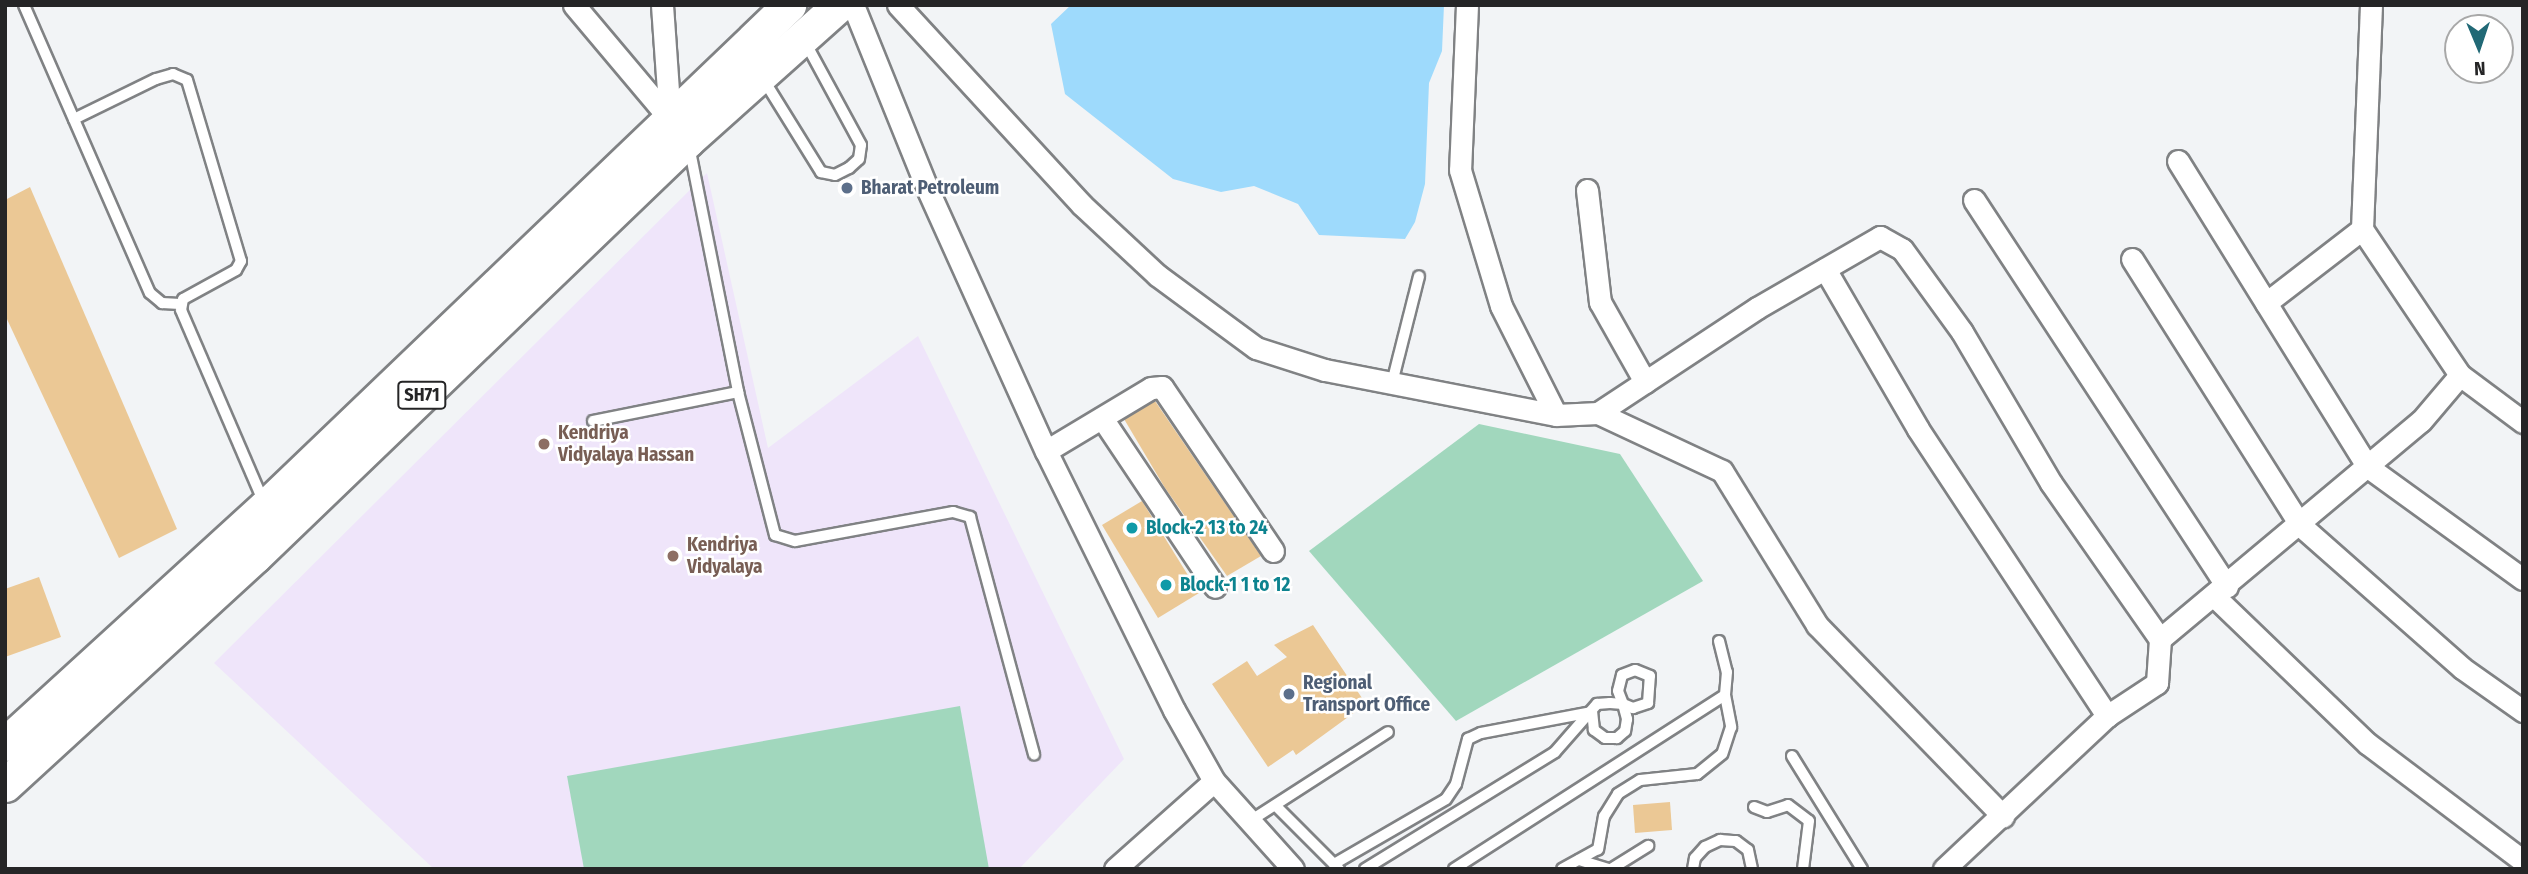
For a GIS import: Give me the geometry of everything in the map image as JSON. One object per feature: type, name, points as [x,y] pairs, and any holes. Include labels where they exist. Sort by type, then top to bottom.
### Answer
[{"type":"main road","name":"SH71","points":[[5,785],[275,518],[678,129],[789,5]]},
{"type":"main road","name":"SH71","points":[[678,129],[762,76],[839,5]]},
{"type":"main road","name":"SH71","points":[[5,744],[275,518]]},
{"type":"street","points":[[574,5],[678,129]]},
{"type":"street","points":[[662,5],[678,129]]},
{"type":"street","points":[[853,5],[928,188],[1046,451],[1174,710],[1214,781],[1250,821],[1281,864]]},
{"type":"street","points":[[898,5],[1082,205],[1157,275],[1256,348],[1325,370],[1556,415],[1598,413],[1722,471],[1816,625],[2003,816]]},
{"type":"street","points":[[1466,5],[1460,170],[1501,306],[1556,415]]},
{"type":"street","points":[[2371,5],[2362,229],[2460,375],[2523,422]]},
{"type":"street","points":[[2178,161],[2368,467],[2523,579]]},
{"type":"street","points":[[1587,190],[1600,302],[1646,382]]},
{"type":"street","points":[[1974,200],[2221,591],[2368,744],[2523,860]]},
{"type":"street","points":[[2266,303],[2362,229]]},
{"type":"street","points":[[1598,413],[1880,237],[1902,248],[1962,332],[2051,483],[2160,639],[2157,683],[2107,716],[1944,869]]},
{"type":"street","points":[[2132,259],[2300,525],[2462,668],[2523,711]]},
{"type":"street","points":[[1825,269],[1918,429],[2107,716]]},
{"type":"street","points":[[2160,639],[2221,591],[2421,421],[2460,375]]},
{"type":"street","points":[[1046,451],[1151,388],[1166,390],[1273,551]]},
{"type":"street","points":[[1102,418],[1214,587]]},
{"type":"street","points":[[1115,869],[1214,781]]},
{"type":"lane","points":[[24,5],[150,293],[162,303],[180,304],[236,270],[241,261],[187,80],[173,74],[156,79],[75,119]]},
{"type":"lane","points":[[762,76],[821,172],[835,175],[859,159],[861,145],[803,37]]},
{"type":"lane","points":[[678,129],[737,392],[772,529],[781,539],[795,541],[953,512],[970,517],[1034,755]]},
{"type":"lane","points":[[1392,383],[1419,276]]},
{"type":"lane","points":[[180,304],[275,518]]},
{"type":"lane","points":[[593,421],[737,392]]},
{"type":"lane","points":[[1562,869],[1598,849],[1604,816],[1618,794],[1640,780],[1697,774],[1722,754],[1731,727],[1725,695],[1727,672],[1719,641]]},
{"type":"lane","points":[[1454,869],[1725,695]]},
{"type":"lane","points":[[1365,869],[1555,752],[1597,704],[1623,704],[1625,731],[1617,738],[1605,738],[1594,730],[1592,712]]},
{"type":"lane","points":[[1276,806],[1336,867],[1446,799],[1456,784],[1468,739],[1481,733],[1592,712]]},
{"type":"lane","points":[[1250,821],[1388,732]]},
{"type":"lane","points":[[1792,756],[1862,869]]},
{"type":"lane","points":[[1754,807],[1767,812],[1788,805],[1809,821],[1803,869]]},
{"type":"lane","points":[[1693,869],[1695,858],[1705,846],[1720,840],[1736,841],[1748,850],[1752,869]]},
{"type":"lane","points":[[1579,859],[1610,869],[1648,846]]},
{"type":"shaded area","name":"Kendriya Vidyalaya","points":[[707,173],[768,448],[918,336],[1124,759],[1019,869],[434,869],[214,663]]},
{"type":"green space","points":[[1479,424],[1620,454],[1703,581],[1456,721],[1309,551]]},
{"type":"green space","points":[[960,706],[989,869],[584,869],[567,776]]},
{"type":"water","points":[[1071,5],[1444,5],[1442,51],[1429,83],[1425,184],[1415,222],[1405,239],[1319,235],[1298,204],[1254,186],[1221,192],[1173,179],[1065,94],[1051,24]]},
{"type":"building","points":[[30,187],[177,529],[119,558],[5,315],[5,200]]},
{"type":"building","points":[[1155,401],[1261,556],[1227,576],[1165,488],[1124,419]]},
{"type":"building","points":[[1142,501],[1199,593],[1158,618],[1102,525]]},
{"type":"building","points":[[39,577],[61,637],[5,657],[5,589]]},
{"type":"building","name":"Regional Transport Office","points":[[1313,625],[1366,704],[1296,755],[1293,750],[1268,767],[1212,684],[1247,661],[1257,676],[1287,657],[1274,645]]},
{"type":"building","points":[[1670,802],[1672,830],[1635,833],[1633,805]]},
{"type":"place","name":"Bharat Petroleum","points":[[847,188]]},
{"type":"place","name":"Kendriya Vidyalaya Hassan","points":[[544,444]]},
{"type":"place","name":"Block-2 13 to 24","points":[[1132,528]]},
{"type":"place","name":"Kendriya Vidyalaya","points":[[673,556]]},
{"type":"place","name":"Block-1 1 to 12","points":[[1166,585]]},
{"type":"place","name":"Regional Transport Office","points":[[1289,694]]}]
